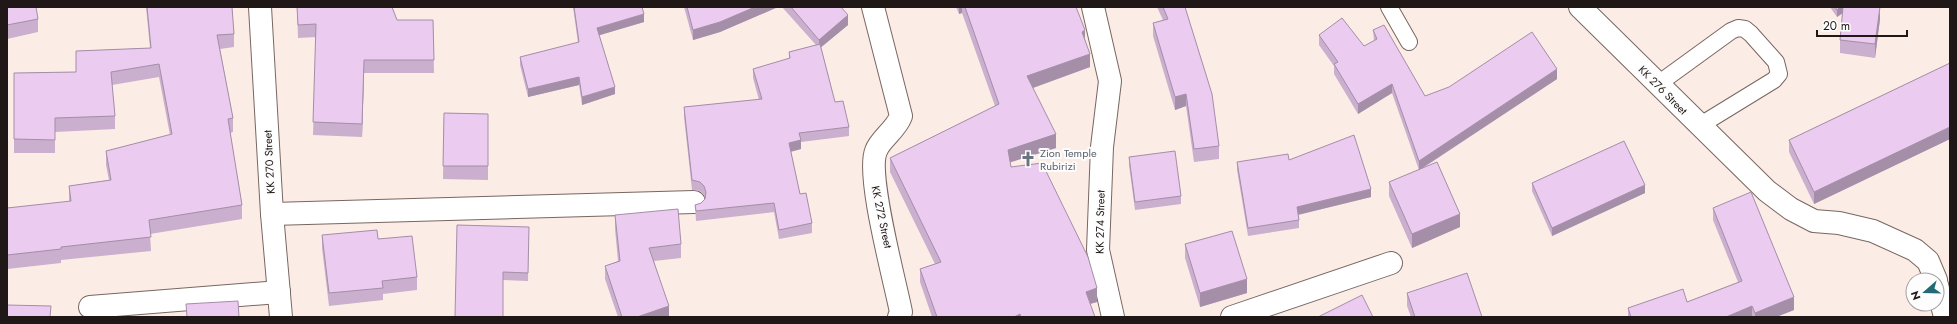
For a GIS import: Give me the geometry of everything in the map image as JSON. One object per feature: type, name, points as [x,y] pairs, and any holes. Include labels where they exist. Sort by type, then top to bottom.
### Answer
[{"type":"street","name":"KK 270 Street","points":[[260,7],[272,214],[281,317]]},
{"type":"street","name":"KK 272 Street","points":[[873,7],[901,116],[898,123],[876,151],[874,181],[901,312],[899,317]]},
{"type":"street","name":"KK 274 Street","points":[[1093,7],[1110,81],[1102,147],[1098,250],[1113,317]]},
{"type":"street","name":"KK 276 Street","points":[[1580,7],[1746,172],[1791,209],[1814,221],[1839,223],[1873,231],[1915,250],[1928,261],[1933,272]]},
{"type":"street","points":[[272,214],[694,202]]},
{"type":"street","points":[[1232,317],[1391,263]]},
{"type":"street","points":[[90,307],[279,292]]},
{"type":"lane","points":[[1389,7],[1409,42]]},
{"type":"lane","points":[[1658,84],[1731,31],[1738,28],[1745,29],[1751,34],[1776,62],[1779,74],[1774,80],[1699,126]]},
{"type":"building","points":[[7,7],[36,7],[38,19],[7,25]]},
{"type":"building","points":[[147,7],[232,7],[234,34],[217,35],[233,118],[228,119],[242,205],[149,220],[151,237],[61,247],[61,249],[7,255],[7,208],[71,201],[69,186],[111,180],[106,151],[172,134],[159,64],[111,72],[115,116],[55,118],[55,140],[14,139],[14,73],[76,72],[76,51],[151,48]]},
{"type":"building","points":[[297,7],[392,7],[397,20],[433,20],[434,60],[364,60],[362,124],[313,122],[316,24],[298,25]]},
{"type":"building","points":[[574,7],[642,7],[644,14],[597,28],[615,87],[582,97],[579,77],[528,89],[520,57],[579,42]]},
{"type":"building","points":[[687,7],[755,7],[720,22],[693,30]]},
{"type":"building","points":[[791,7],[841,7],[848,15],[819,40]]},
{"type":"building","points":[[965,7],[1076,7],[1085,30],[1082,32],[1090,54],[1027,76],[1056,134],[1008,150],[1011,167],[1042,163],[1088,257],[1097,288],[1086,292],[1095,317],[1021,317],[1020,314],[1014,317],[937,317],[920,269],[941,262],[890,158],[999,104]]},
{"type":"building","points":[[1163,7],[1185,7],[1212,94],[1219,146],[1194,149],[1186,94],[1175,97],[1153,23],[1168,19]]},
{"type":"building","points":[[1843,7],[1880,7],[1875,44],[1840,40]]},
{"type":"building","points":[[1342,18],[1364,46],[1377,39],[1373,30],[1384,25],[1425,96],[1449,87],[1532,32],[1557,69],[1419,161],[1392,84],[1358,104],[1334,64],[1338,62],[1319,35]]},
{"type":"building","points":[[820,44],[835,102],[843,101],[849,127],[799,133],[801,140],[789,143],[800,194],[806,193],[812,223],[779,230],[774,203],[696,211],[695,205],[701,203],[705,199],[706,192],[704,186],[700,182],[692,180],[684,107],[762,99],[753,69],[790,58],[789,52]]},
{"type":"building","points":[[1950,63],[1950,127],[1814,192],[1789,140]]},
{"type":"building","points":[[444,113],[488,114],[488,166],[443,166]]},
{"type":"building","points":[[1354,135],[1371,189],[1297,207],[1299,220],[1248,228],[1237,162],[1288,154],[1289,160]]},
{"type":"building","points":[[1624,141],[1645,185],[1552,228],[1532,183]]},
{"type":"building","points":[[1175,151],[1181,196],[1135,202],[1129,157]]},
{"type":"building","points":[[1437,162],[1460,214],[1412,234],[1389,182]]},
{"type":"building","points":[[1751,192],[1794,297],[1755,313],[1752,306],[1726,317],[1631,317],[1628,308],[1683,289],[1687,302],[1742,281],[1713,208]]},
{"type":"building","points":[[678,209],[681,244],[649,248],[669,306],[637,317],[622,317],[605,266],[620,261],[615,215]]},
{"type":"building","points":[[457,225],[529,227],[528,273],[503,272],[503,317],[455,317]]},
{"type":"building","points":[[377,230],[378,239],[412,236],[417,277],[382,281],[383,288],[329,293],[322,235]]},
{"type":"building","points":[[1232,231],[1247,279],[1200,293],[1185,244]]},
{"type":"building","points":[[1467,273],[1482,317],[1415,317],[1407,293]]},
{"type":"building","points":[[1362,295],[1373,317],[1318,317]]},
{"type":"building","points":[[238,301],[239,317],[187,317],[186,304]]},
{"type":"building","points":[[7,305],[51,306],[50,317],[7,317]]},
{"type":"place","name":"Zion Temple Rubirizi","points":[[1028,159]]}]
